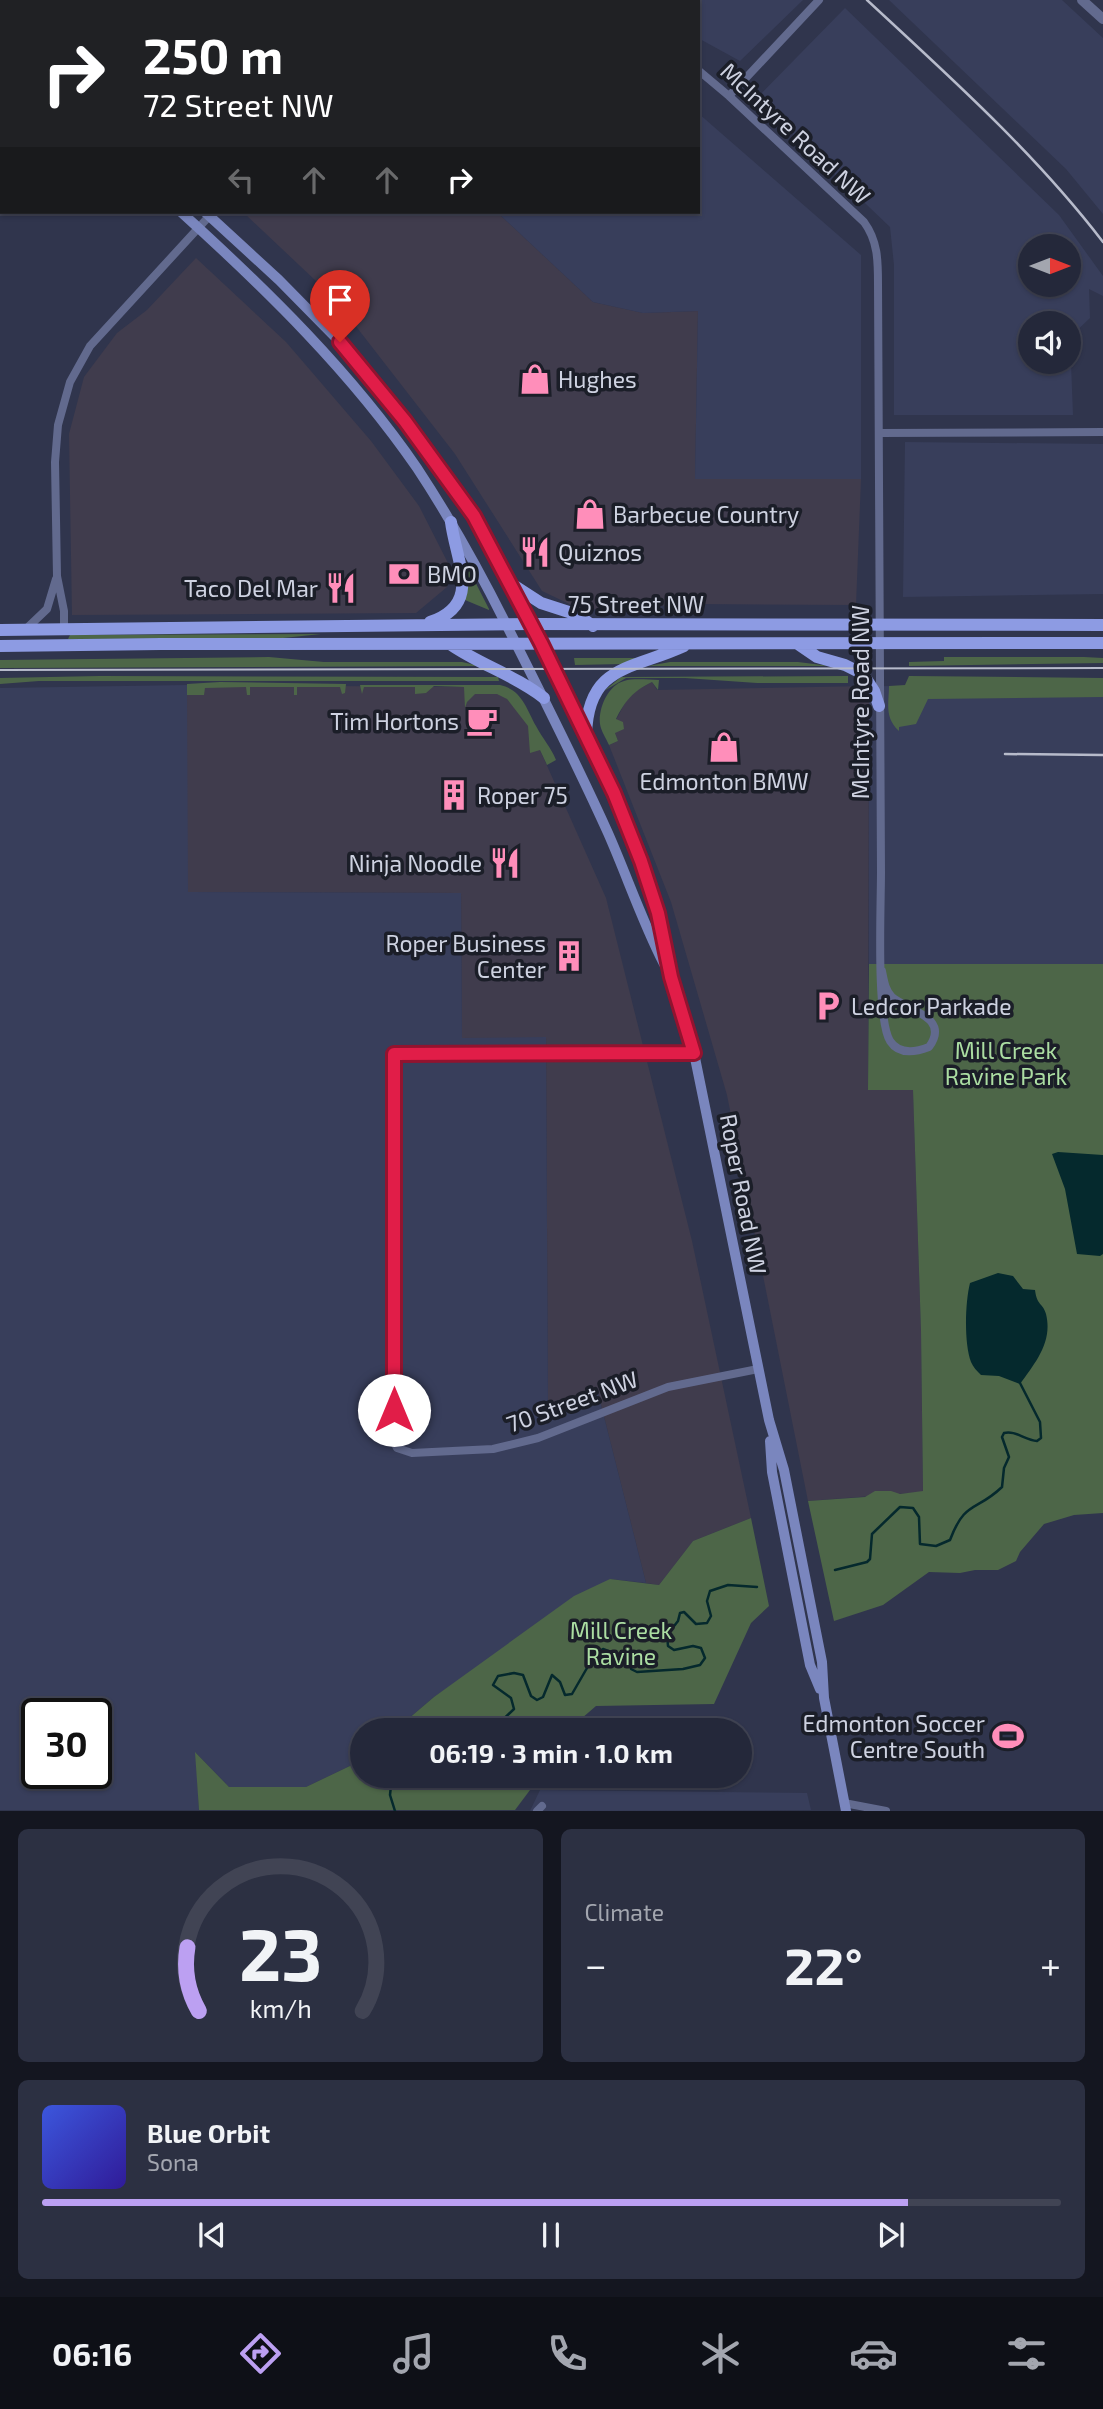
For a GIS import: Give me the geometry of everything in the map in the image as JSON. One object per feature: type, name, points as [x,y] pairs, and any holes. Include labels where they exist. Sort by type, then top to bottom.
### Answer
[{"type":"main road","name":"Roper Road NW","points":[[183,214],[311,337],[355,387],[405,452],[451,522],[544,698],[622,865],[644,925],[671,977]]},
{"type":"main road","name":"Roper Road NW","points":[[210,214],[312,313],[373,381],[474,516],[541,643],[614,793],[645,871],[658,913],[671,977],[694,1053],[769,1420],[784,1470],[822,1662],[824,1698],[845,1807]]},
{"type":"main road","points":[[417,626],[447,616],[460,600],[462,578],[451,522]]},
{"type":"main road","points":[[507,581],[541,603],[578,615],[593,626]]},
{"type":"main road","name":"75 Street NW","points":[[0,630],[530,624],[1103,625]]},
{"type":"main road","points":[[52,645],[64,628]]},
{"type":"main road","points":[[586,735],[587,715],[592,698],[605,681],[624,669],[661,657],[689,643]]},
{"type":"main road","name":"75 Street NW","points":[[0,646],[1103,643]]},
{"type":"main road","points":[[450,644],[471,659],[514,677],[544,698]]},
{"type":"main road","points":[[797,644],[817,657],[845,665],[863,674],[871,684],[879,706]]},
{"type":"street","points":[[729,96],[819,0]]},
{"type":"street","points":[[1082,0],[1103,19]]},
{"type":"street","name":"McIntyre Road NW","points":[[700,72],[864,222],[872,235],[878,258],[879,706],[882,971],[883,1010],[890,1040],[896,1047],[908,1051],[929,1047],[934,1034],[932,1022],[924,1013],[891,996],[885,987],[882,971]]},
{"type":"street","points":[[64,628],[64,611],[57,576],[56,443],[62,409],[74,371],[99,334],[208,214]]},
{"type":"street","points":[[879,433],[1103,432]]},
{"type":"street","points":[[26,629],[47,609],[57,576]]},
{"type":"street","name":"70 Street NW","points":[[694,1053],[394,1054],[394,1434],[397,1448],[412,1453],[465,1452],[502,1447],[538,1438],[668,1387],[758,1369]]},
{"type":"street","points":[[845,1807],[886,1811]]},
{"type":"shaded area","points":[[700,0],[803,0],[740,61],[700,39]]},
{"type":"shaded area","points":[[889,0],[1062,0],[1103,38],[1103,214],[1066,169]]},
{"type":"shaded area","points":[[845,8],[1059,215],[1073,234],[1018,234],[1018,298],[1082,298],[1082,247],[1103,276],[1103,296],[1089,289],[1090,318],[1081,327],[1081,311],[1018,311],[1018,374],[1071,374],[1073,415],[894,415],[894,265],[890,227],[756,99]]},
{"type":"shaded area","points":[[700,115],[861,255],[861,479],[695,479],[698,311],[643,313],[593,302],[499,214],[700,214]]},
{"type":"shaded area","points":[[245,214],[499,214],[593,302],[643,313],[698,311],[695,479],[861,479],[856,605],[696,604],[582,610],[542,591],[455,454],[334,298]]},
{"type":"shaded area","points":[[196,258],[286,342],[371,441],[419,506],[449,565],[447,587],[416,613],[72,615],[69,434],[84,377],[117,333],[147,310]]},
{"type":"shaded area","points":[[905,442],[1103,444],[1103,594],[903,597]]},
{"type":"shaded area","points":[[652,682],[657,690],[869,686],[868,1089],[913,1089],[923,1492],[808,1501],[727,1095],[671,902],[609,745],[618,741],[615,733],[616,720],[626,701],[637,690]]},
{"type":"shaded area","points":[[187,685],[472,687],[501,692],[528,723],[606,898],[692,1241],[751,1518],[693,1541],[659,1585],[646,1583],[598,1393],[548,1416],[546,1038],[462,1038],[461,893],[187,892]]},
{"type":"shaded area","points":[[187,685],[188,892],[461,893],[462,1038],[546,1037],[548,1415],[598,1393],[646,1583],[610,1579],[434,1697],[409,1718],[350,1718],[350,1766],[306,1787],[229,1787],[196,1753],[199,1810],[0,1810],[0,688]]},
{"type":"shaded area","points":[[869,686],[1103,687],[1103,964],[869,964]]},
{"type":"shaded area","points":[[1058,1152],[1103,1155],[1103,1254],[1100,1256],[1077,1254],[1065,1189],[1052,1154]]},
{"type":"shaded area","points":[[998,1273],[1013,1276],[1023,1289],[1035,1290],[1048,1324],[1041,1352],[1020,1384],[999,1376],[981,1375],[971,1362],[967,1344],[967,1301],[970,1283]]},
{"type":"shaded area","points":[[540,1790],[807,1793],[811,1810],[530,1811]]},
{"type":"green space","points":[[464,560],[489,609],[489,610],[465,600]]},
{"type":"green space","points":[[321,634],[283,638],[68,639],[70,635]]},
{"type":"green space","points":[[269,657],[324,662],[462,662],[480,666],[0,668],[0,660]]},
{"type":"green space","points":[[944,657],[1084,657],[1103,658],[1103,663],[909,666],[909,662],[944,661]]},
{"type":"green space","points":[[574,658],[638,658],[623,664],[575,665]]},
{"type":"green space","points":[[670,662],[798,662],[830,666],[648,666]]},
{"type":"green space","points":[[848,676],[848,683],[626,678],[604,691],[621,677]]},
{"type":"green space","points":[[909,676],[1103,678],[1103,697],[928,699],[916,724],[899,727],[899,731],[889,715],[889,686],[905,685]]},
{"type":"green space","points":[[498,677],[499,681],[39,681],[0,684],[0,678]]},
{"type":"green space","points":[[659,680],[658,690],[652,682],[626,702],[616,719],[623,722],[624,729],[615,733],[618,741],[609,745],[601,729],[600,718],[602,705],[609,692],[624,681]]},
{"type":"green space","points":[[187,684],[346,684],[345,693],[342,694],[340,687],[297,687],[297,695],[294,695],[294,687],[250,687],[250,695],[247,695],[246,687],[205,688],[204,695],[187,695]]},
{"type":"green space","points":[[360,685],[500,685],[507,687],[518,695],[556,760],[547,765],[540,750],[530,753],[528,726],[507,699],[497,694],[475,694],[465,708],[464,687],[434,686],[426,693],[415,694],[415,687],[364,687],[362,694]]},
{"type":"green space","name":"Mill Creek Ravine Park","points":[[869,964],[1103,964],[1103,1513],[1074,1515],[1044,1524],[1020,1552],[1016,1561],[998,1570],[929,1572],[883,1605],[834,1621],[808,1501],[865,1497],[875,1491],[900,1494],[923,1491],[913,1090],[868,1090]]},
{"type":"green space","name":"Mill Creek Ravine","points":[[751,1518],[769,1606],[751,1623],[714,1704],[596,1706],[582,1718],[409,1718],[434,1697],[574,1596],[610,1579],[659,1585],[693,1541]]},
{"type":"green space","points":[[195,1752],[229,1787],[306,1787],[350,1766],[350,1788],[530,1790],[515,1810],[199,1810]]},
{"type":"waterway","points":[[835,1570],[867,1562],[870,1559],[872,1534],[900,1507],[913,1508],[919,1517],[920,1544],[936,1546],[950,1540],[955,1527],[966,1512],[1002,1487],[1004,1468],[1009,1457],[1002,1437],[1004,1433],[1037,1441],[1041,1438],[1040,1422],[1020,1383]]},
{"type":"waterway","points":[[505,1718],[514,1709],[511,1698],[493,1685],[498,1676],[514,1673],[523,1675],[531,1696],[537,1700],[543,1697],[552,1675],[560,1682],[565,1695],[572,1694],[587,1668],[589,1658],[603,1649],[616,1654],[630,1654],[631,1669],[637,1672],[700,1665],[705,1658],[701,1648],[693,1646],[674,1650],[668,1646],[667,1635],[678,1621],[680,1613],[684,1612],[696,1624],[707,1623],[711,1616],[707,1601],[710,1591],[728,1585],[757,1587]]},
{"type":"waterway","points":[[391,1788],[395,1811]]},
{"type":"tram line","points":[[0,670],[1103,668]]},
{"type":"railway","points":[[867,0],[1020,146],[1103,242]]},
{"type":"railway","points":[[1005,754],[1103,755]]},
{"type":"place","name":"Hughes","points":[[535,379]]},
{"type":"place","name":"Barbecue Country","points":[[590,514]]},
{"type":"place","name":"Quiznos","points":[[535,552]]},
{"type":"place","name":"BMO","points":[[404,574]]},
{"type":"place","name":"Taco Del Mar","points":[[341,588]]},
{"type":"place","name":"Tim Hortons","points":[[482,721]]},
{"type":"place","name":"Edmonton BMW","points":[[724,747]]},
{"type":"place","name":"Roper 75","points":[[454,795]]},
{"type":"place","name":"Ninja Noodle","points":[[505,863]]},
{"type":"place","name":"Roper Business Center","points":[[569,956]]},
{"type":"place","name":"Ledcor Parkade","points":[[828,1006]]},
{"type":"place","name":"Edmonton Soccer Centre South","points":[[1008,1736]]},
{"type":"route","points":[[340,342],[405,421],[474,516],[541,643],[614,793],[641,861],[658,913],[671,977],[694,1053],[394,1054],[394,1410]]}]
